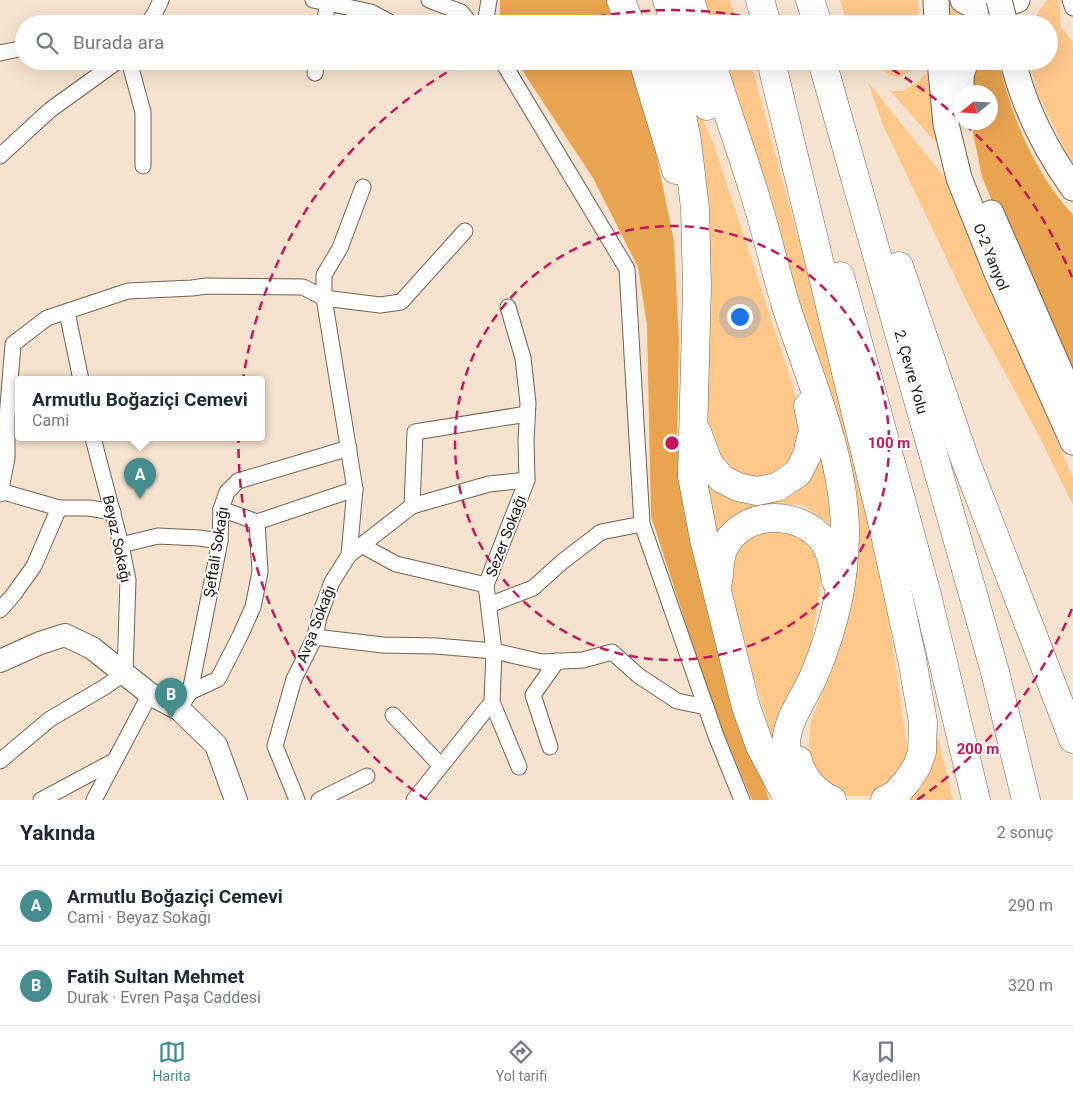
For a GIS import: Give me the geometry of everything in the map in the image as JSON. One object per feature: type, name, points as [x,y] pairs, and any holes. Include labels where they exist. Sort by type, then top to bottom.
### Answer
[{"type":"highway","points":[[621,0],[627,15]]},
{"type":"highway","points":[[647,0],[653,15]]},
{"type":"highway","points":[[667,0],[673,15]]},
{"type":"highway","points":[[690,0],[695,15]]},
{"type":"highway","points":[[758,0],[760,15]]},
{"type":"highway","points":[[758,0],[764,15]]},
{"type":"highway","points":[[805,0],[809,15]]},
{"type":"highway","points":[[810,0],[815,15]]},
{"type":"highway","points":[[646,70],[684,196],[696,254]]},
{"type":"highway","points":[[671,70],[677,90],[687,140],[695,208],[697,286],[692,476],[704,539],[746,707],[760,746],[788,800]]},
{"type":"highway","points":[[694,70],[728,157],[774,264]]},
{"type":"highway","points":[[714,70],[826,426],[842,488],[845,533],[844,568],[824,652],[790,725],[786,744],[789,766],[801,800]]},
{"type":"highway","points":[[773,70],[884,530],[912,659],[922,722],[922,752],[917,766],[896,794],[885,800]]},
{"type":"highway","points":[[781,70],[885,438],[927,595],[976,800]]},
{"type":"highway","name":"2. Çevre Yolu","points":[[825,70],[995,672],[1026,800]]},
{"type":"highway","points":[[833,70],[964,457],[1073,738]]},
{"type":"highway","points":[[693,419],[700,445],[708,464],[722,479],[738,487],[757,491],[777,487],[798,473],[807,455],[813,430],[786,303]]},
{"type":"highway","points":[[717,590],[723,551],[738,530],[760,519],[781,518],[798,522],[817,533],[832,556],[836,584],[834,612]]},
{"type":"highway","points":[[804,695],[794,741],[799,765],[811,784],[825,797],[832,800]]},
{"type":"main road","points":[[936,0],[937,15]]},
{"type":"main road","points":[[963,0],[972,5],[992,7],[1018,0]]},
{"type":"main road","points":[[1000,0],[1003,15]]},
{"type":"main road","points":[[1004,15],[1018,0]]},
{"type":"main road","name":"O-2 Yanyol","points":[[941,70],[946,124],[959,178],[997,273],[1073,442]]},
{"type":"main road","points":[[961,85],[963,70]]},
{"type":"main road","points":[[1016,70],[1027,105],[1040,134],[1060,170],[1073,188]]},
{"type":"main road","points":[[965,130],[977,178],[1073,401]]},
{"type":"main road","points":[[0,661],[65,635],[92,648],[150,694],[184,700],[216,745],[236,800]]},
{"type":"main road","points":[[760,746],[777,800]]},
{"type":"street","points":[[155,15],[161,0]]},
{"type":"street","points":[[312,0],[371,12],[376,15]]},
{"type":"street","points":[[429,0],[462,12],[464,15]]},
{"type":"street","points":[[487,15],[489,0]]},
{"type":"street","points":[[1070,0],[1073,8]]},
{"type":"street","points":[[326,15],[328,3]]},
{"type":"street","points":[[0,52],[15,50]]},
{"type":"street","points":[[0,156],[50,110],[106,70]]},
{"type":"street","points":[[131,70],[143,112],[144,166]]},
{"type":"street","points":[[507,70],[626,269],[642,524],[706,707],[742,800]]},
{"type":"street","name":"Avşa Sokağı","points":[[297,800],[275,746],[294,679],[315,637],[319,617],[332,582],[349,555],[355,489],[324,298],[324,275],[340,248],[363,187]]},
{"type":"street","points":[[113,512],[89,508],[59,508],[0,492],[7,458],[7,418],[13,344],[47,318],[128,291],[206,286],[303,287],[324,298],[380,304],[401,302],[465,231]]},
{"type":"street","name":"Sezer Sokağı","points":[[492,702],[494,651],[486,585],[527,480],[526,414],[528,403],[523,358],[508,307]]},
{"type":"street","points":[[67,312],[80,376]]},
{"type":"street","points":[[412,506],[415,432],[526,414]]},
{"type":"street","name":"Beyaz Sokağı","points":[[94,441],[113,512],[128,580],[125,673]]},
{"type":"street","name":"Şeftali Sokağı","points":[[184,700],[220,541],[222,509],[227,492],[238,481],[349,448]]},
{"type":"street","points":[[349,555],[412,506],[489,484],[527,480]]},
{"type":"street","points":[[222,509],[257,522],[355,489]]},
{"type":"street","points":[[0,610],[34,566],[59,508]]},
{"type":"street","points":[[184,700],[218,679],[253,607],[260,572],[257,522]]},
{"type":"street","points":[[489,604],[533,588],[562,562],[601,532],[642,524]]},
{"type":"street","points":[[121,545],[158,536],[220,541]]},
{"type":"street","points":[[363,546],[396,564],[486,585]]},
{"type":"street","points":[[315,637],[383,645],[436,646],[494,651],[542,662],[584,660],[612,652],[639,676],[677,701],[706,707]]},
{"type":"street","points":[[550,747],[533,695],[558,661]]},
{"type":"street","points":[[0,760],[50,719],[104,688],[125,673]]},
{"type":"street","points":[[94,800],[150,694]]},
{"type":"street","points":[[414,800],[492,702],[519,767]]},
{"type":"street","points":[[393,715],[440,765]]},
{"type":"street","points":[[40,800],[114,760]]},
{"type":"street","points":[[319,800],[367,776]]},
{"type":"shaded area","points":[[500,0],[608,0],[613,15],[500,15]]},
{"type":"shaded area","points":[[697,0],[730,0],[735,15],[701,15]]},
{"type":"shaded area","points":[[840,0],[918,0],[919,15],[844,15]]},
{"type":"shaded area","points":[[946,0],[953,10],[969,15],[945,15]]},
{"type":"shaded area","points":[[1047,0],[1059,0],[1061,27],[1073,42],[1073,166],[1038,95],[1031,70],[1058,70],[1058,15],[1036,15]]},
{"type":"shaded area","points":[[522,70],[631,70],[652,134],[674,241],[679,341],[677,446],[695,561],[769,800],[752,800],[712,705],[651,516],[647,325],[638,267],[593,178]]},
{"type":"shaded area","points":[[681,70],[713,142],[793,386],[801,426],[799,451],[784,470],[760,477],[732,473],[714,458],[702,427]]},
{"type":"shaded area","points":[[719,70],[752,70],[820,319],[884,583],[908,753],[904,768],[892,784],[870,796],[842,796],[820,780],[808,752],[811,720],[838,653],[854,561],[825,377]]},
{"type":"shaded area","points":[[881,70],[913,70],[898,78]]},
{"type":"shaded area","points":[[972,70],[1001,70],[1017,123],[1026,143],[1047,182],[1073,215],[1073,383],[1023,275],[982,177],[972,130],[998,130],[998,85],[970,85]]},
{"type":"shaded area","points":[[927,73],[939,146],[890,91],[903,91],[919,81]]},
{"type":"shaded area","points":[[868,82],[946,179],[1073,478],[1073,505],[1038,434],[971,310],[882,123]]},
{"type":"shaded area","points":[[816,435],[829,468],[838,538],[825,521],[802,505],[770,504],[746,511],[715,546],[701,470],[773,498]]},
{"type":"shaded area","points":[[755,530],[801,534],[818,557],[821,582],[813,634],[802,678],[775,749],[747,654],[729,580],[738,545]]},
{"type":"shaded area","points":[[927,690],[953,800],[906,800],[922,787],[934,746]]},
{"type":"place","name":"Armutlu Boğaziçi Cemevi","points":[[140,499]]},
{"type":"place","name":"Fatih Sultan Mehmet","points":[[171,719]]}]
